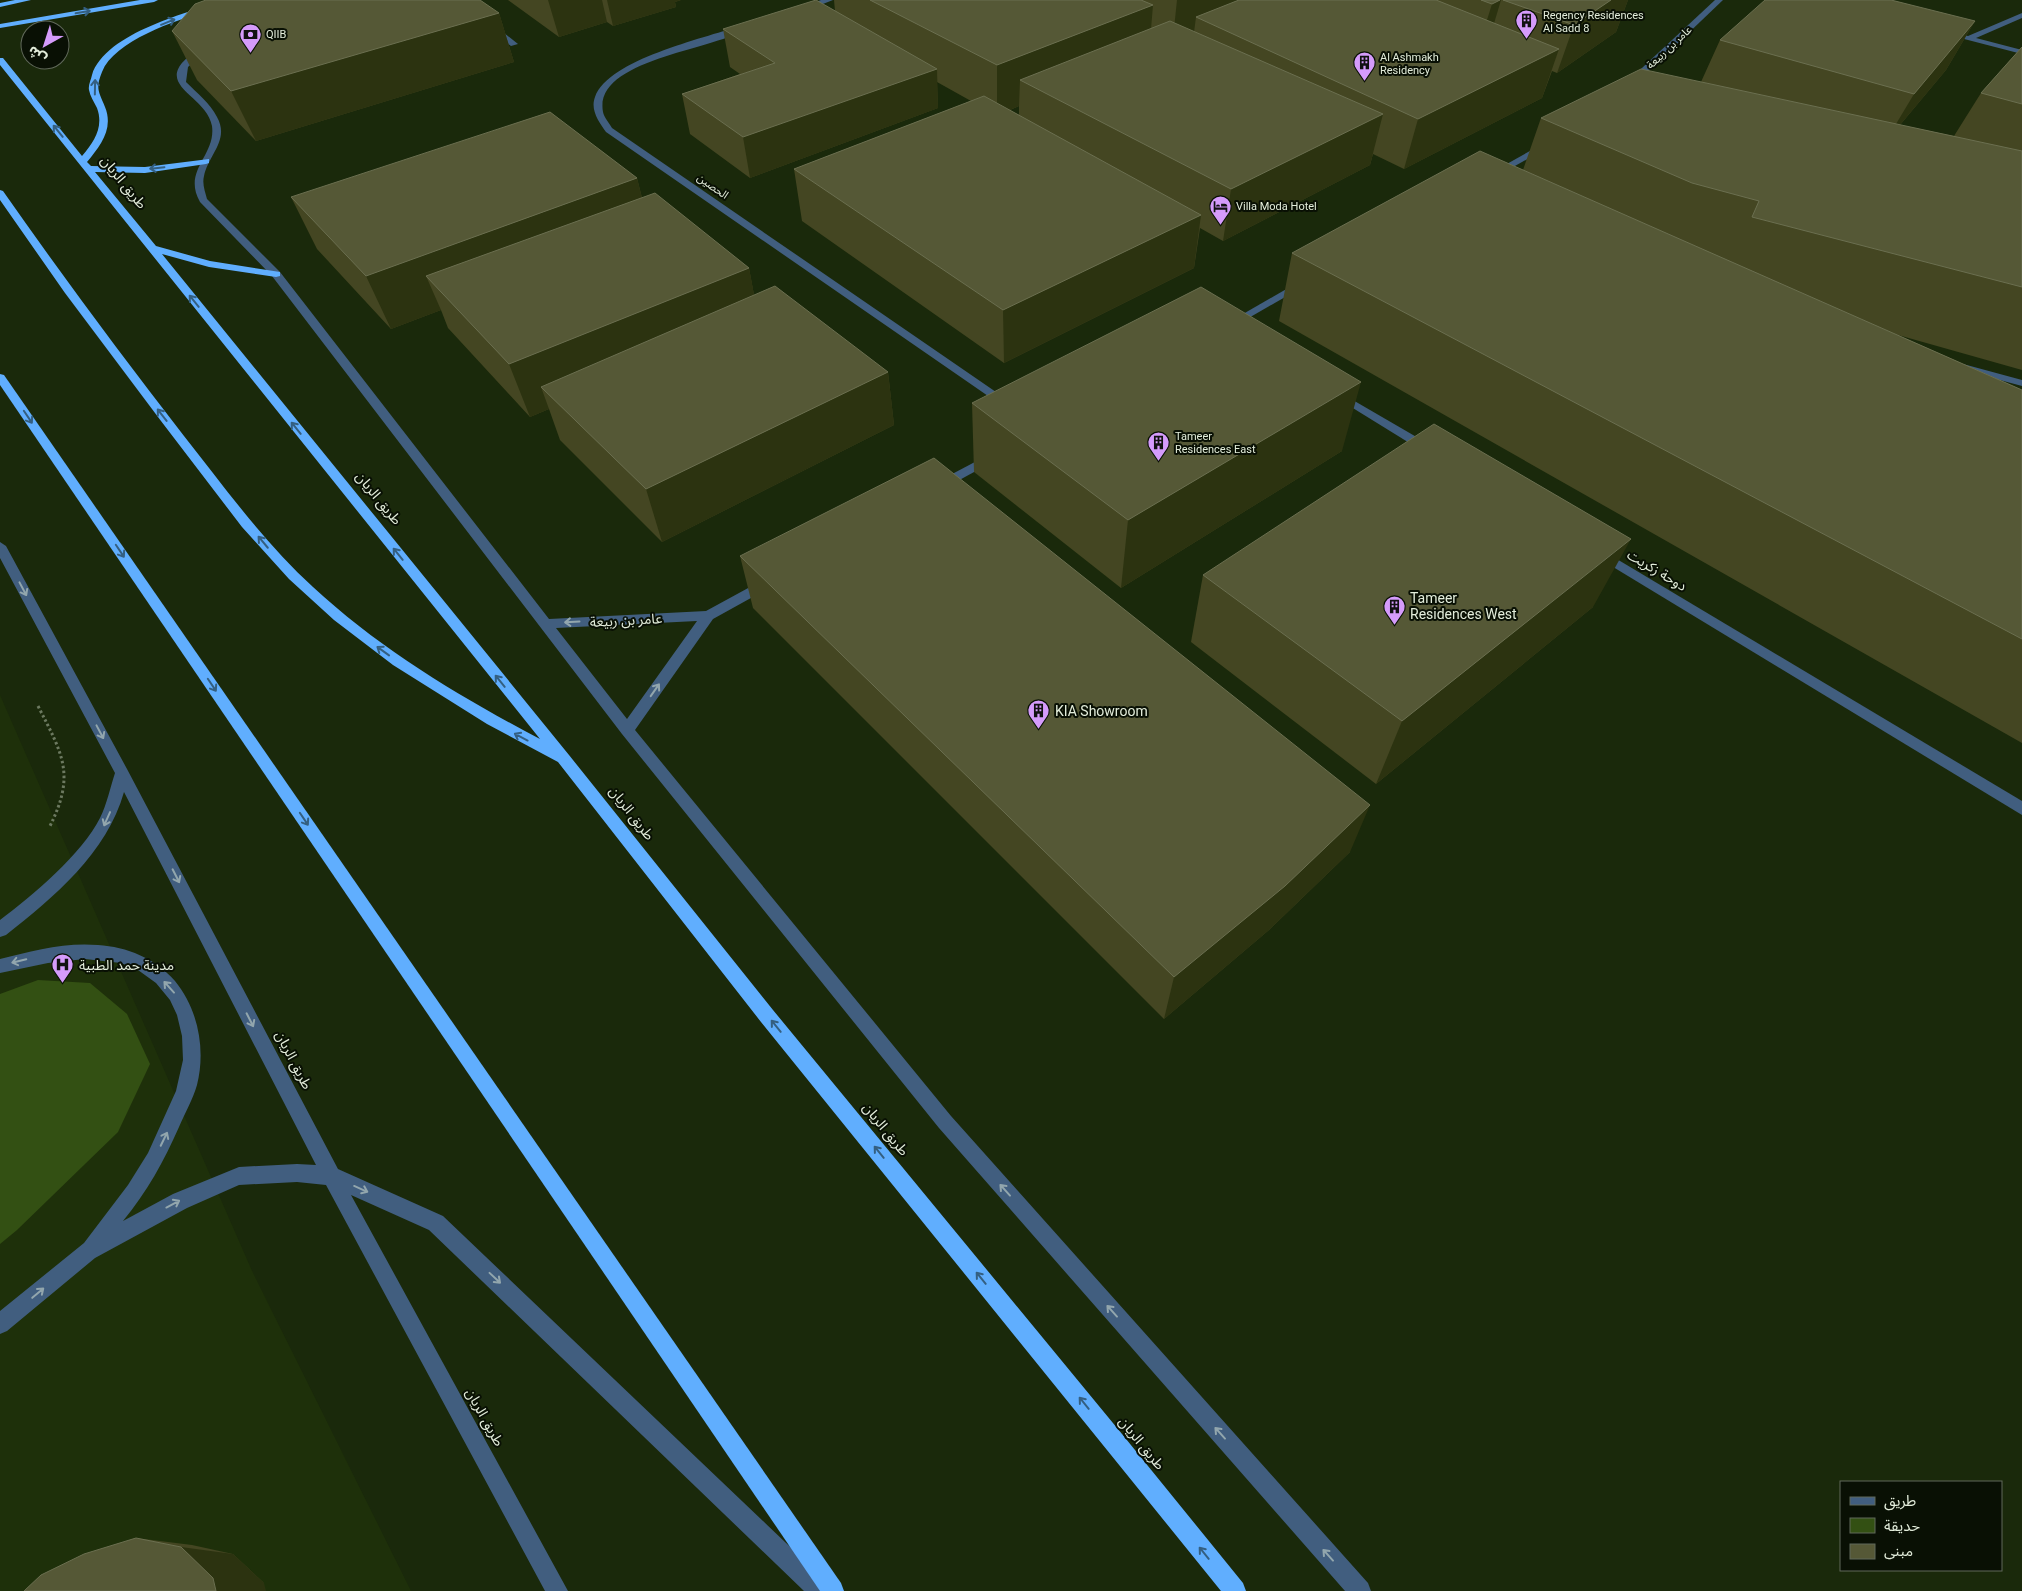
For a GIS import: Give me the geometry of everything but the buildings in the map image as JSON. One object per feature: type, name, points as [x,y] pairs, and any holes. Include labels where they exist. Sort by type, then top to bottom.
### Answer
[{"type":"highway","points":[[0,5],[28,0]]},
{"type":"highway","points":[[0,26],[154,0]]},
{"type":"highway","points":[[206,161],[145,170],[85,166],[101,137],[104,125],[104,115],[93,87],[102,65],[112,54],[134,38],[191,13],[238,0]]},
{"type":"highway","name":"طريق الريان","points":[[0,60],[564,759],[767,1016],[1115,1441],[1235,1591]]},
{"type":"highway","points":[[0,193],[59,278],[135,381],[266,546],[309,591],[360,634],[420,677],[488,719],[564,759]]},
{"type":"highway","points":[[151,248],[209,264],[276,274]]},
{"type":"highway","points":[[0,377],[833,1591]]},
{"type":"street","points":[[791,12],[829,0]]},
{"type":"street","name":"عامر بن ربيعة","points":[[1623,91],[1719,0]]},
{"type":"street","points":[[1968,39],[2022,15]]},
{"type":"street","points":[[484,22],[514,44]]},
{"type":"street","name":"الحصين","points":[[754,24],[648,59],[615,76],[598,97],[596,109],[600,120],[609,130],[1017,412]]},
{"type":"street","points":[[1940,32],[2022,52]]},
{"type":"street","points":[[211,46],[187,62],[180,76],[182,82],[212,116],[216,124],[216,142],[200,171],[198,181],[199,191],[203,200],[276,274],[627,730],[944,1122],[1360,1591]]},
{"type":"street","points":[[1481,181],[1558,138]]},
{"type":"street","points":[[1242,337],[1221,329],[1311,278]]},
{"type":"street","points":[[1955,364],[2022,384]]},
{"type":"street","points":[[1327,388],[1438,455]]},
{"type":"street","points":[[930,491],[999,453]]},
{"type":"street","name":"طريق الريان","points":[[0,546],[122,773],[331,1176],[557,1591]]},
{"type":"street","name":"دوحة زكريت","points":[[1590,547],[2022,809]]},
{"type":"street","name":"عامر بن ربيعة","points":[[627,730],[708,616],[776,578]]},
{"type":"street","name":"عامر بن ربيعة","points":[[545,624],[708,616]]},
{"type":"street","points":[[0,930],[82,854],[104,825],[115,799],[122,773]]},
{"type":"street","points":[[0,966],[30,958],[64,953],[99,952],[135,959],[171,988],[186,1012],[193,1042],[188,1084],[167,1134],[147,1173],[88,1251]]},
{"type":"street","points":[[0,1324],[88,1251],[180,1201],[239,1176],[296,1173],[331,1176],[436,1223],[820,1591]]},
{"type":"path","points":[[36,703],[61,752],[65,771],[64,793],[55,817],[46,833]]},
{"type":"shaded area","name":"مدينة حمد الطبية","points":[[0,695],[253,1273],[411,1591],[0,1591]]},
{"type":"green space","points":[[38,980],[90,983],[127,1014],[150,1064],[118,1132],[17,1230],[0,1244],[0,994]]},
{"type":"place","name":"Regency Residences Al Sadd 8","points":[[1527,40]]},
{"type":"place","name":"QIIB","points":[[250,53]]},
{"type":"place","name":"Al Ashmakh Residency","points":[[1364,82]]},
{"type":"place","name":"Villa Moda Hotel","points":[[1220,225]]},
{"type":"place","name":"Tameer Residences East","points":[[1159,461]]},
{"type":"place","name":"Tameer Residences West","points":[[1394,625]]},
{"type":"place","name":"KIA Showroom","points":[[1039,730]]},
{"type":"place","name":"مدينة حمد الطبية","points":[[63,984]]}]
